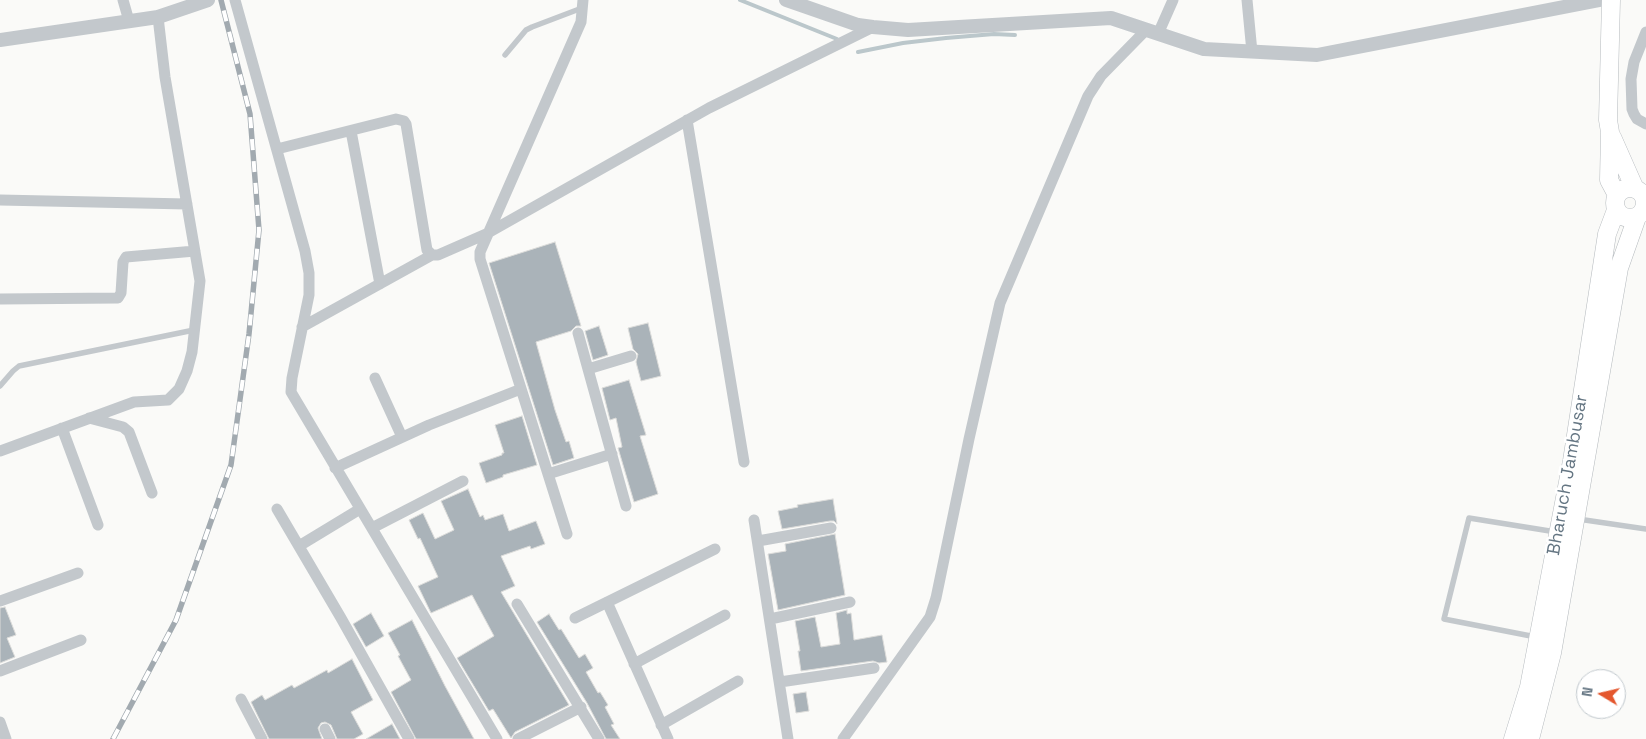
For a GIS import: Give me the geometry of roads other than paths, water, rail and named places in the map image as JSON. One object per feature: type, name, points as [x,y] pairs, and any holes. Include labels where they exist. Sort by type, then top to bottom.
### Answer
[{"type":"main road","points":[[1609,126],[1642,194],[1645,205],[1641,215],[1628,218],[1619,214],[1609,180],[1609,126],[1611,0]]},
{"type":"main road","points":[[1617,203],[1625,189],[1642,194]]},
{"type":"main road","name":"Bharuch Jambusar","points":[[1513,739],[1529,687],[1572,461],[1606,234],[1617,203]]},
{"type":"main road","name":"Bharuch Jambusar","points":[[1530,739],[1550,665],[1619,268],[1641,215]]},
{"type":"street","points":[[123,0],[129,21]]},
{"type":"street","points":[[0,40],[158,17],[208,0]]},
{"type":"street","points":[[235,0],[306,251],[309,273],[309,296],[292,378],[291,392],[497,739]]},
{"type":"street","points":[[786,0],[858,25],[874,27],[908,30],[1112,18],[1204,49],[1316,55],[1600,0]]},
{"type":"street","points":[[843,739],[930,617],[936,598],[969,438],[1000,303],[1091,91],[1101,76],[1152,31],[1173,0]]},
{"type":"street","points":[[1247,0],[1252,52]]},
{"type":"street","points":[[567,534],[480,259],[480,252],[486,234],[581,22],[583,4]]},
{"type":"street","points":[[0,450],[134,402],[163,401],[173,397],[187,371],[200,281],[165,77],[158,17]]},
{"type":"street","points":[[302,327],[432,255],[438,255],[486,234],[719,103],[874,27]]},
{"type":"street","points":[[1646,32],[1634,62],[1631,79],[1632,109],[1637,119],[1646,124]]},
{"type":"street","points":[[277,149],[396,120],[404,120],[426,250],[432,255]]},
{"type":"street","points":[[687,120],[744,462]]},
{"type":"street","points":[[351,131],[380,284]]},
{"type":"street","points":[[0,200],[187,204]]},
{"type":"street","points":[[0,299],[118,298],[121,293],[122,262],[126,257],[195,251]]},
{"type":"street","points":[[578,333],[626,506]]},
{"type":"street","points":[[588,370],[631,356]]},
{"type":"street","points":[[376,378],[402,437]]},
{"type":"street","points":[[336,468],[429,425],[521,389]]},
{"type":"street","points":[[89,418],[123,427],[129,432],[152,493]]},
{"type":"street","points":[[62,428],[98,525]]},
{"type":"street","points":[[548,474],[612,454]]},
{"type":"street","points":[[372,528],[464,481]]},
{"type":"street","points":[[277,509],[300,546],[409,739]]},
{"type":"street","points":[[300,546],[360,509]]},
{"type":"street","points":[[754,520],[788,739]]},
{"type":"street","points":[[758,541],[831,528]]},
{"type":"street","points":[[575,618],[715,549]]},
{"type":"street","points":[[0,601],[78,573]]},
{"type":"street","points":[[606,602],[668,739]]},
{"type":"street","points":[[770,619],[850,602]]},
{"type":"street","points":[[517,604],[600,739]]},
{"type":"street","points":[[634,664],[725,615]]},
{"type":"street","points":[[0,671],[81,640]]},
{"type":"street","points":[[780,682],[874,668]]},
{"type":"street","points":[[661,724],[738,681]]},
{"type":"street","points":[[241,698],[262,739]]},
{"type":"street","points":[[518,739],[581,706]]},
{"type":"street","points":[[0,722],[6,739]]},
{"type":"lane","points":[[505,55],[526,30],[583,4]]},
{"type":"lane","points":[[0,386],[13,370],[19,366],[194,330]]},
{"type":"lane","points":[[1538,638],[1444,619],[1469,518],[1558,532]]},
{"type":"lane","points":[[1576,518],[1646,529]]},
{"type":"waterway","points":[[740,0],[837,39]]},
{"type":"waterway","points":[[858,52],[903,43],[946,38],[994,34],[1015,35]]},
{"type":"railway","points":[[113,739],[176,620],[231,465],[249,334],[259,230],[250,114],[221,0]]}]
